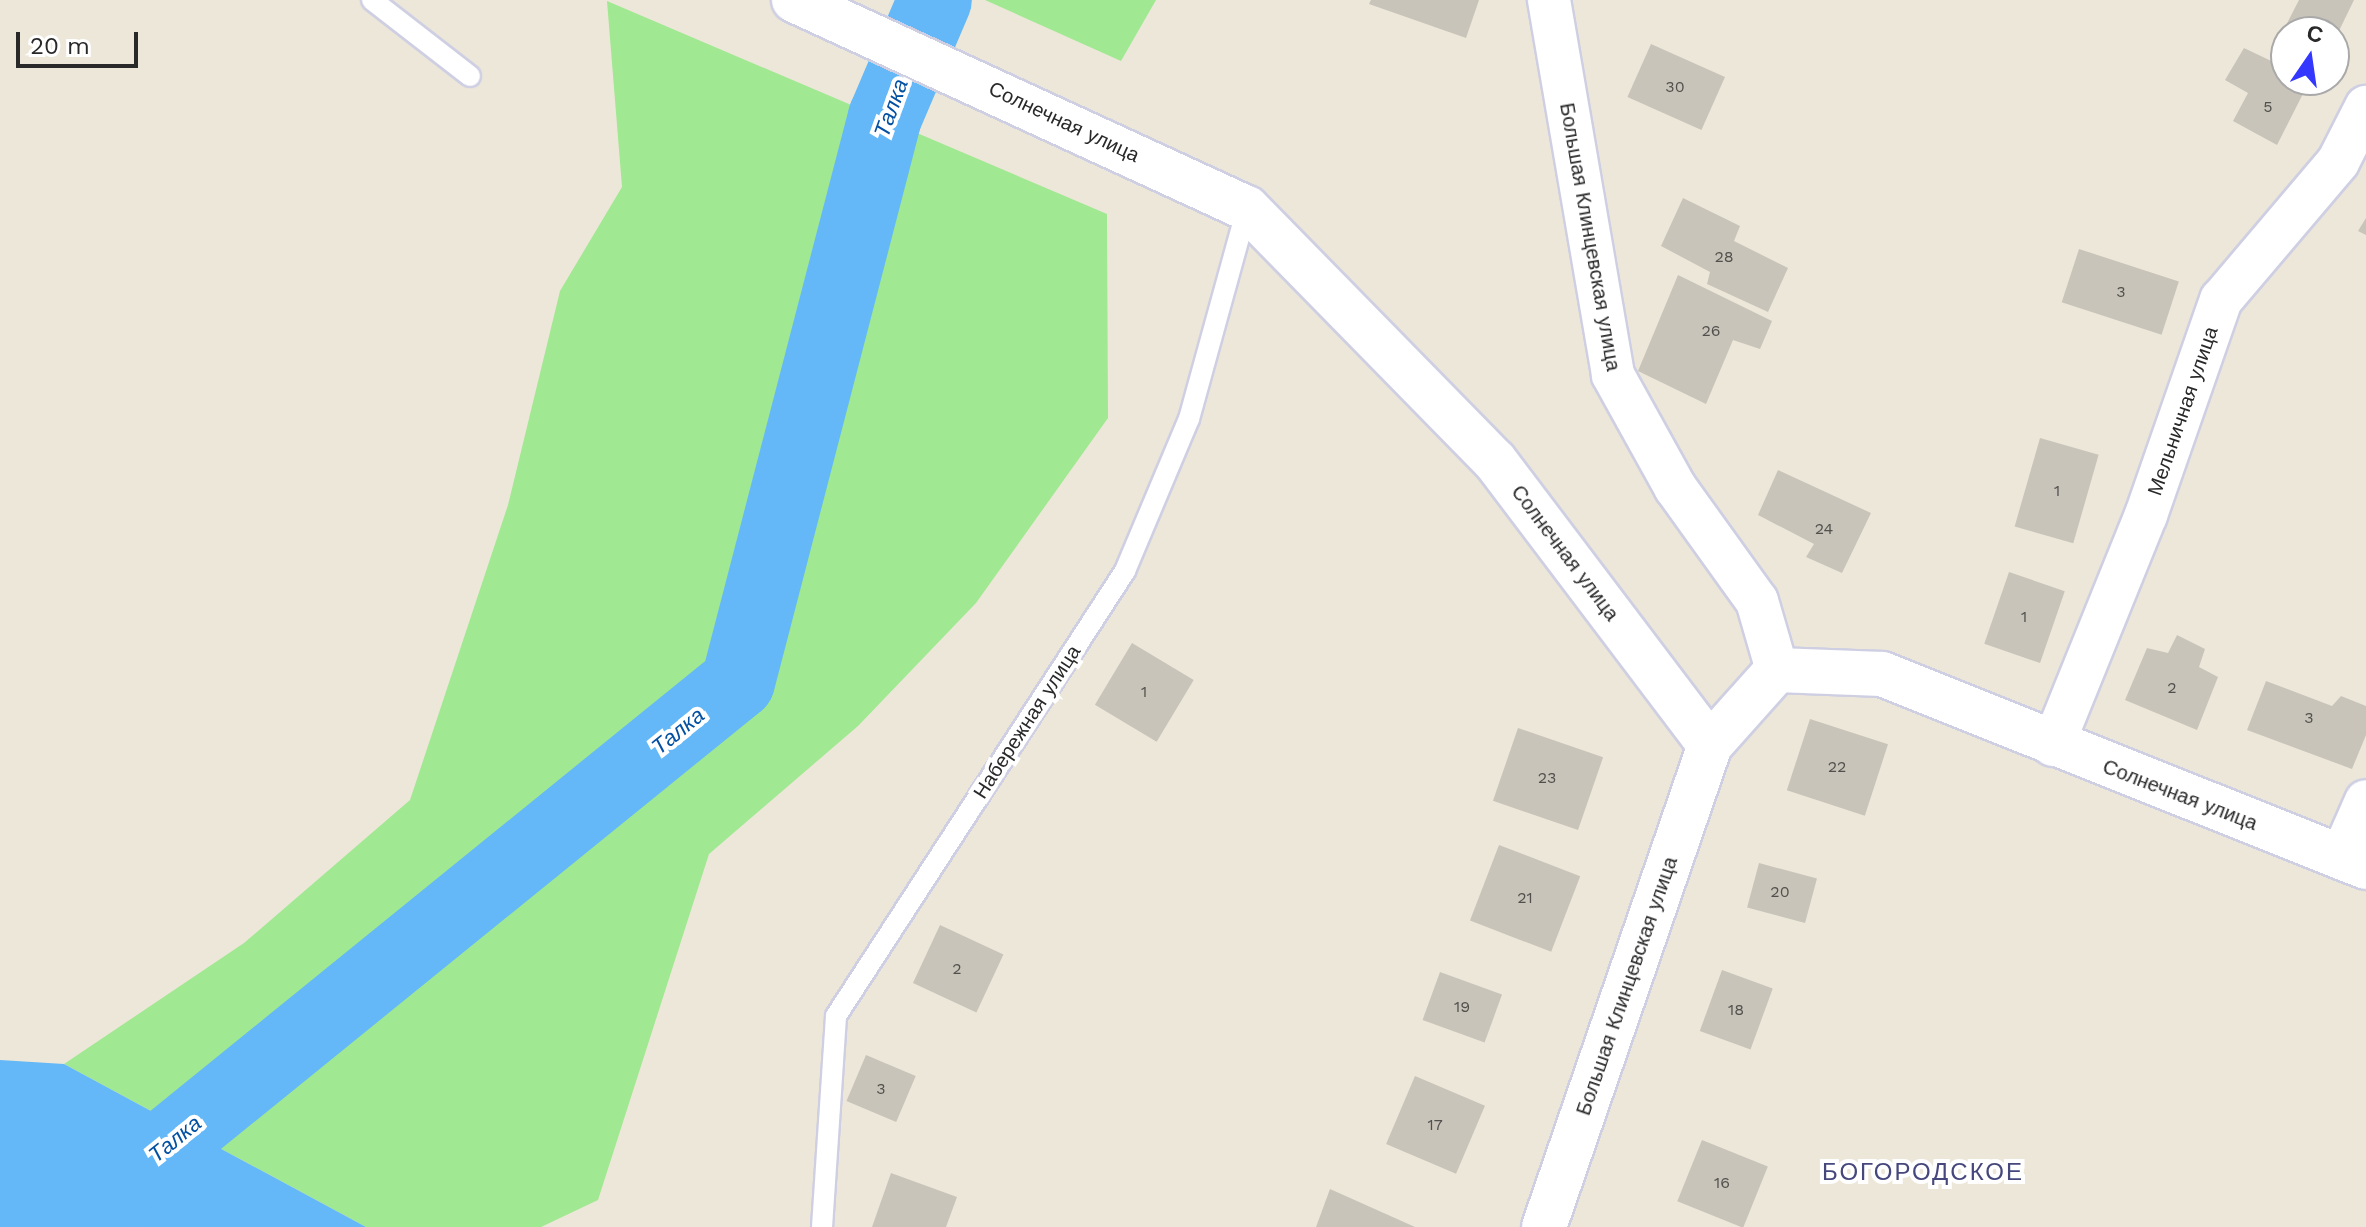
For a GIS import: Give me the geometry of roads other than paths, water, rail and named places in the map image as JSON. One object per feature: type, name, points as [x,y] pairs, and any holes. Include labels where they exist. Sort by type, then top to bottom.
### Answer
[{"type":"street","name":"Солнечная улица","points":[[794,0],[1247,208],[1495,461],[1710,745]]},
{"type":"street","name":"Большая Клинцевская улица","points":[[1549,0],[1613,375],[1675,487],[1757,601],[1777,670]]},
{"type":"street","name":"Мельничная улица","points":[[2053,745],[2146,515],[2221,300],[2338,162],[2366,107]]},
{"type":"street","name":"Солнечная улица","points":[[1777,670],[1882,674],[2353,863]]},
{"type":"street","points":[[1710,745],[1777,670]]},
{"type":"street","name":"Большая Клинцевская улица","points":[[1544,1227],[1710,745]]},
{"type":"street","points":[[2353,863],[2366,801]]},
{"type":"lane","points":[[372,0],[470,76]]},
{"type":"lane","name":"Набережная улица","points":[[822,1227],[836,1016],[1125,571],[1189,419],[1247,208]]},
{"type":"water","points":[[0,1060],[64,1064],[366,1227],[0,1227]]},
{"type":"waterway","name":"Талка","points":[[66,1227],[738,682],[885,117],[935,0]]},
{"type":"district","name":"БОГОРОДСКОЕ","points":[[1923,1173]]}]
